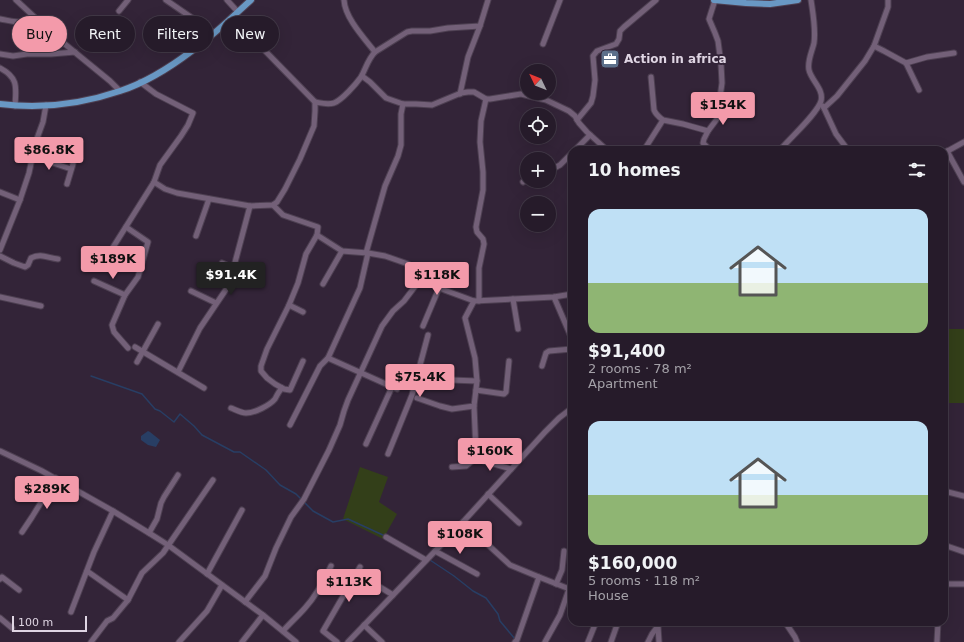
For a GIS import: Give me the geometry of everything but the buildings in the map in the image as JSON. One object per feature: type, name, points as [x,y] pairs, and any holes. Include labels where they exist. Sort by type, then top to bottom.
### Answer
[{"type":"main road","points":[[233,16],[250,0]]},
{"type":"main road","points":[[714,0],[770,4],[798,0]]},
{"type":"main road","points":[[0,104],[15,106],[68,104],[120,91],[173,64],[195,49],[221,27]]},
{"type":"street","points":[[119,11],[128,0]]},
{"type":"street","points":[[166,0],[214,33]]},
{"type":"street","points":[[228,0],[238,12]]},
{"type":"street","points":[[344,0],[348,15],[375,52]]},
{"type":"street","points":[[460,94],[468,57],[488,0]]},
{"type":"street","points":[[543,44],[560,0]]},
{"type":"street","points":[[577,120],[591,103],[595,80],[593,61],[597,51],[616,44],[619,39],[620,31],[656,0]]},
{"type":"street","points":[[706,146],[703,143],[704,139],[708,130],[717,119],[722,83],[718,41],[709,19],[714,0]]},
{"type":"street","points":[[784,146],[816,110],[820,102],[821,94],[809,70],[814,42],[812,0]]},
{"type":"street","points":[[824,108],[842,90],[865,61],[874,46],[888,7],[888,0]]},
{"type":"street","points":[[19,1],[34,16]]},
{"type":"street","points":[[0,19],[12,21]]},
{"type":"street","points":[[266,52],[315,102],[333,104],[350,90],[362,76],[367,63],[375,52],[407,32],[480,26]]},
{"type":"street","points":[[67,46],[110,80],[120,91]]},
{"type":"street","points":[[874,46],[906,63],[919,90]]},
{"type":"street","points":[[0,54],[14,56],[75,52]]},
{"type":"street","points":[[906,63],[926,57],[954,53]]},
{"type":"street","points":[[0,68],[13,79],[16,85],[15,106]]},
{"type":"street","points":[[362,76],[386,98],[403,104],[432,105],[468,92],[474,92],[486,99],[521,94],[529,95],[546,100],[569,111],[575,116],[590,135],[602,146]]},
{"type":"street","points":[[651,77],[654,110],[657,116],[663,120],[708,130]]},
{"type":"street","points":[[100,268],[154,182],[160,165],[188,125],[193,113],[156,94],[140,82]]},
{"type":"street","points":[[452,467],[466,466],[472,461],[476,452],[474,406],[477,381],[475,358],[465,318],[477,301],[479,268],[484,244],[483,239],[477,232],[476,227],[483,190],[480,142],[481,121],[486,99]]},
{"type":"street","points":[[154,182],[165,189],[177,193],[250,206],[273,205],[277,202],[285,189],[314,126],[316,111],[315,102]]},
{"type":"street","points":[[820,102],[836,134],[845,146]]},
{"type":"street","points":[[290,425],[320,366],[328,358],[360,288],[367,253],[385,186],[398,156],[401,145],[401,114],[403,104]]},
{"type":"street","points":[[0,250],[1,243],[20,200],[29,173],[35,144],[43,122],[46,105]]},
{"type":"street","points":[[647,146],[663,120]]},
{"type":"street","points":[[579,146],[590,135]]},
{"type":"street","points":[[948,151],[964,142]]},
{"type":"street","points":[[948,155],[964,182]]},
{"type":"street","points":[[32,156],[72,166],[67,184]]},
{"type":"street","points":[[556,167],[568,157]]},
{"type":"street","points":[[0,192],[20,200]]},
{"type":"street","points":[[196,236],[209,199]]},
{"type":"street","points":[[273,205],[283,215],[318,227],[316,235],[306,254],[298,282],[289,305],[267,349],[261,366],[261,371],[267,378],[282,388],[290,390],[303,361]]},
{"type":"street","points":[[178,372],[200,328],[228,285],[250,206]]},
{"type":"street","points":[[126,227],[148,242],[138,277],[125,295],[112,325],[114,332],[128,348]]},
{"type":"street","points":[[316,235],[342,251],[385,256],[408,264],[440,288],[477,301],[554,297],[568,295]]},
{"type":"street","points":[[323,284],[342,251]]},
{"type":"street","points":[[0,256],[25,267],[28,265],[31,258],[36,256],[43,255],[58,259]]},
{"type":"street","points":[[222,263],[233,268]]},
{"type":"street","points":[[245,602],[265,576],[276,548],[334,440],[348,400],[377,335],[385,321],[404,301],[424,276]]},
{"type":"street","points":[[94,281],[125,295]]},
{"type":"street","points":[[423,326],[440,288]]},
{"type":"street","points":[[191,291],[216,304]]},
{"type":"street","points":[[0,297],[41,306]]},
{"type":"street","points":[[554,297],[568,330]]},
{"type":"street","points":[[514,299],[518,329]]},
{"type":"street","points":[[289,305],[303,312]]},
{"type":"street","points":[[137,362],[158,324]]},
{"type":"street","points":[[388,454],[412,395],[428,335]]},
{"type":"street","points":[[135,347],[204,388]]},
{"type":"street","points":[[542,366],[546,353],[549,351],[568,349]]},
{"type":"street","points":[[328,358],[395,388],[366,444]]},
{"type":"street","points":[[476,390],[504,394],[506,392],[509,361]]},
{"type":"street","points":[[451,380],[477,381]]},
{"type":"street","points":[[231,408],[246,413],[251,413],[270,403],[282,388]]},
{"type":"street","points":[[417,398],[452,409],[474,406]]},
{"type":"street","points":[[348,642],[463,522],[559,418],[568,411]]},
{"type":"street","points":[[0,451],[42,470],[168,545],[263,615],[296,642]]},
{"type":"street","points":[[473,458],[511,469]]},
{"type":"street","points":[[149,533],[157,519],[161,503],[178,475]]},
{"type":"street","points":[[22,532],[56,478]]},
{"type":"street","points":[[91,642],[107,622],[113,618],[128,600],[142,573],[163,553],[213,480]]},
{"type":"street","points":[[948,492],[964,496]]},
{"type":"street","points":[[488,494],[519,523]]},
{"type":"street","points":[[207,574],[242,510]]},
{"type":"street","points":[[71,612],[113,511]]},
{"type":"street","points":[[463,522],[510,565],[568,588]]},
{"type":"street","points":[[386,537],[426,560]]},
{"type":"street","points":[[948,547],[964,552]]},
{"type":"street","points":[[435,551],[477,574]]},
{"type":"street","points":[[556,584],[562,570],[564,551]]},
{"type":"street","points":[[283,631],[305,609],[332,566]]},
{"type":"street","points":[[337,642],[323,631],[360,567]]},
{"type":"street","points":[[87,571],[128,600]]},
{"type":"street","points":[[0,579],[2,577],[19,590]]},
{"type":"street","points":[[516,641],[539,577]]},
{"type":"street","points":[[370,581],[393,595]]},
{"type":"street","points":[[948,584],[964,584]]},
{"type":"street","points":[[179,642],[207,611],[222,586]]},
{"type":"street","points":[[545,642],[560,614],[568,594]]},
{"type":"street","points":[[242,642],[263,615]]},
{"type":"street","points":[[0,618],[12,628]]},
{"type":"street","points":[[364,625],[382,642]]},
{"type":"street","points":[[588,642],[594,626]]},
{"type":"street","points":[[611,642],[617,626]]},
{"type":"street","points":[[648,642],[658,626]]},
{"type":"street","points":[[659,626],[659,642]]},
{"type":"street","points":[[788,626],[797,642]]},
{"type":"street","points":[[937,642],[938,626]]},
{"type":"green space","points":[[948,329],[964,329],[964,403],[948,403]]},
{"type":"green space","points":[[360,467],[388,477],[379,502],[397,514],[383,539],[343,519]]},
{"type":"water","points":[[148,431],[160,440],[156,447],[148,445],[141,440],[141,436]]},
{"type":"waterway","points":[[91,376],[142,394],[155,409],[174,422],[180,414],[202,435],[234,452],[240,452],[266,470],[280,485],[296,494],[313,511],[333,522],[348,519],[385,536]]},
{"type":"waterway","points":[[430,560],[473,591],[486,598],[498,614],[500,621],[515,639]]},
{"type":"place","name":"Action in africa","points":[[610,59]]}]
